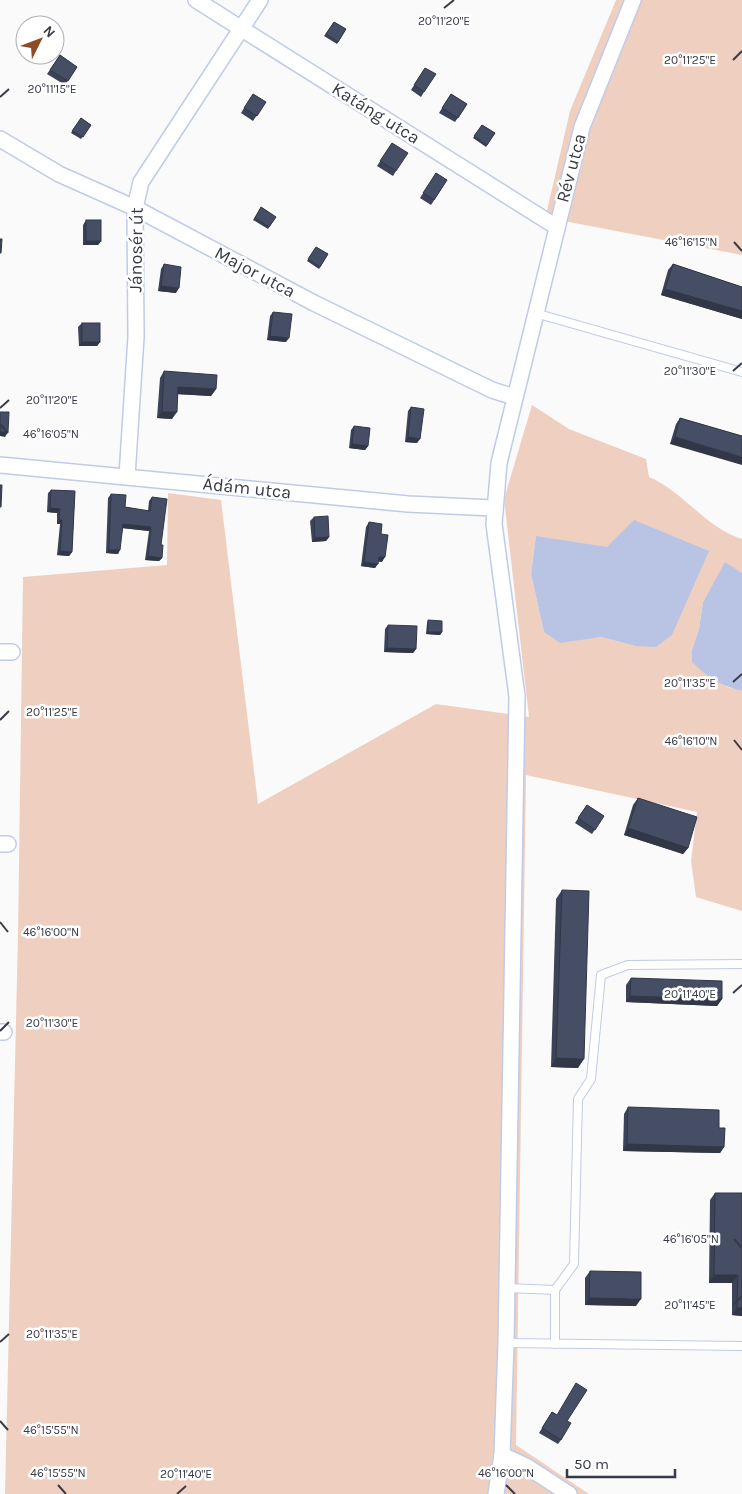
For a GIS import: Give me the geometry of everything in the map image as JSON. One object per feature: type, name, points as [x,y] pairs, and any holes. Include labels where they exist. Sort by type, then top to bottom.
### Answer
[{"type":"street","name":"Katáng utca","points":[[196,0],[556,226]]},
{"type":"street","name":"Jánosér út","points":[[127,476],[136,337],[135,208],[141,182],[260,0]]},
{"type":"street","name":"Rév utca","points":[[496,1494],[502,1455],[508,1288],[518,696],[496,548],[494,508],[499,462],[514,397],[582,127],[633,0]]},
{"type":"street","name":"Major utca","points":[[0,139],[58,174],[135,208],[314,302],[492,390],[514,397]]},
{"type":"street","name":"Ádám utca","points":[[0,464],[408,504],[494,508]]},
{"type":"street","points":[[502,1455],[526,1466],[569,1494]]},
{"type":"lane","points":[[535,313],[742,372]]},
{"type":"lane","points":[[555,1344],[555,1290],[574,1264],[578,1099],[591,1079],[602,975],[628,965],[742,964]]},
{"type":"lane","points":[[508,1288],[555,1290]]},
{"type":"lane","points":[[506,1343],[742,1346]]},
{"type":"shaded area","points":[[616,0],[742,0],[742,255],[569,222],[546,215],[570,111]]},
{"type":"shaded area","points":[[532,405],[569,429],[646,459],[649,477],[673,491],[717,527],[742,539],[742,573],[725,563],[703,602],[699,629],[692,650],[727,687],[742,691],[742,911],[696,897],[691,861],[697,812],[526,775],[516,1445],[589,1494],[5,1494],[18,934],[23,577],[167,565],[168,493],[221,500],[258,804],[436,704],[529,717],[504,499]],"holes":[[[536,537],[607,548],[635,646],[601,637],[581,639],[544,632],[531,574]]]},
{"type":"water","points":[[634,520],[709,551],[672,635],[656,647],[635,646],[601,637],[560,643],[544,632],[531,574],[536,536],[607,547]]},
{"type":"water","points":[[725,562],[742,573],[742,691],[715,680],[692,662],[692,650],[699,629],[703,602]]},
{"type":"building","points":[[334,22],[346,29],[338,42],[326,34]]},
{"type":"building","points":[[65,59],[77,67],[68,81],[50,70],[53,65],[65,65]]},
{"type":"building","points":[[425,68],[436,74],[424,92],[414,85]]},
{"type":"building","points":[[253,94],[266,102],[257,116],[244,108]]},
{"type":"building","points":[[451,94],[467,104],[458,118],[442,108]]},
{"type":"building","points":[[81,118],[91,125],[83,137],[72,131]]},
{"type":"building","points":[[482,125],[495,133],[487,145],[474,136]]},
{"type":"building","points":[[392,143],[408,153],[396,171],[380,161]]},
{"type":"building","points":[[436,173],[447,180],[434,200],[423,193]]},
{"type":"building","points":[[261,207],[276,217],[269,227],[255,218]]},
{"type":"building","points":[[86,220],[101,220],[101,241],[86,241]]},
{"type":"building","points":[[0,239],[2,239],[1,253],[0,253]]},
{"type":"building","points":[[316,247],[328,254],[320,267],[308,259]]},
{"type":"building","points":[[164,264],[181,267],[179,288],[161,286]]},
{"type":"building","points":[[673,264],[742,287],[742,311],[665,289]]},
{"type":"building","points":[[273,312],[292,314],[289,338],[270,336]]},
{"type":"building","points":[[82,323],[100,323],[100,342],[82,342]]},
{"type":"building","points":[[164,371],[217,375],[216,389],[178,387],[177,412],[162,412]]},
{"type":"building","points":[[411,407],[424,409],[420,439],[408,437]]},
{"type":"building","points":[[0,412],[9,412],[8,432],[0,432]]},
{"type":"building","points":[[680,418],[742,436],[742,457],[675,437]]},
{"type":"building","points":[[354,426],[370,428],[368,446],[352,444]]},
{"type":"building","points":[[0,485],[2,485],[1,507],[0,507]]},
{"type":"building","points":[[51,490],[75,491],[72,552],[60,551],[62,520],[59,520],[60,509],[50,508]]},
{"type":"building","points":[[111,494],[126,495],[125,507],[150,511],[152,497],[167,499],[161,545],[163,545],[162,558],[148,556],[151,527],[123,524],[120,550],[109,550]]},
{"type":"building","points":[[328,516],[329,537],[315,538],[314,517]]},
{"type":"building","points":[[369,522],[382,524],[381,534],[388,535],[385,557],[379,557],[378,564],[364,562]]},
{"type":"building","points":[[428,620],[442,621],[442,632],[428,632]]},
{"type":"building","points":[[388,625],[417,626],[416,649],[387,648]]},
{"type":"building","points":[[638,798],[697,817],[688,848],[628,828]]},
{"type":"building","points":[[587,805],[604,816],[595,830],[578,818]]},
{"type":"building","points":[[562,890],[589,891],[584,1059],[556,1058]]},
{"type":"building","points":[[631,978],[722,981],[722,999],[630,996]]},
{"type":"building","points":[[628,1107],[719,1110],[719,1128],[725,1128],[724,1147],[627,1144]]},
{"type":"building","points":[[715,1193],[742,1193],[742,1308],[737,1308],[738,1275],[714,1275]]},
{"type":"building","points":[[590,1271],[641,1272],[641,1299],[589,1298]]},
{"type":"building","points":[[576,1383],[587,1390],[567,1421],[571,1423],[561,1440],[542,1428],[552,1412],[557,1415]]}]
